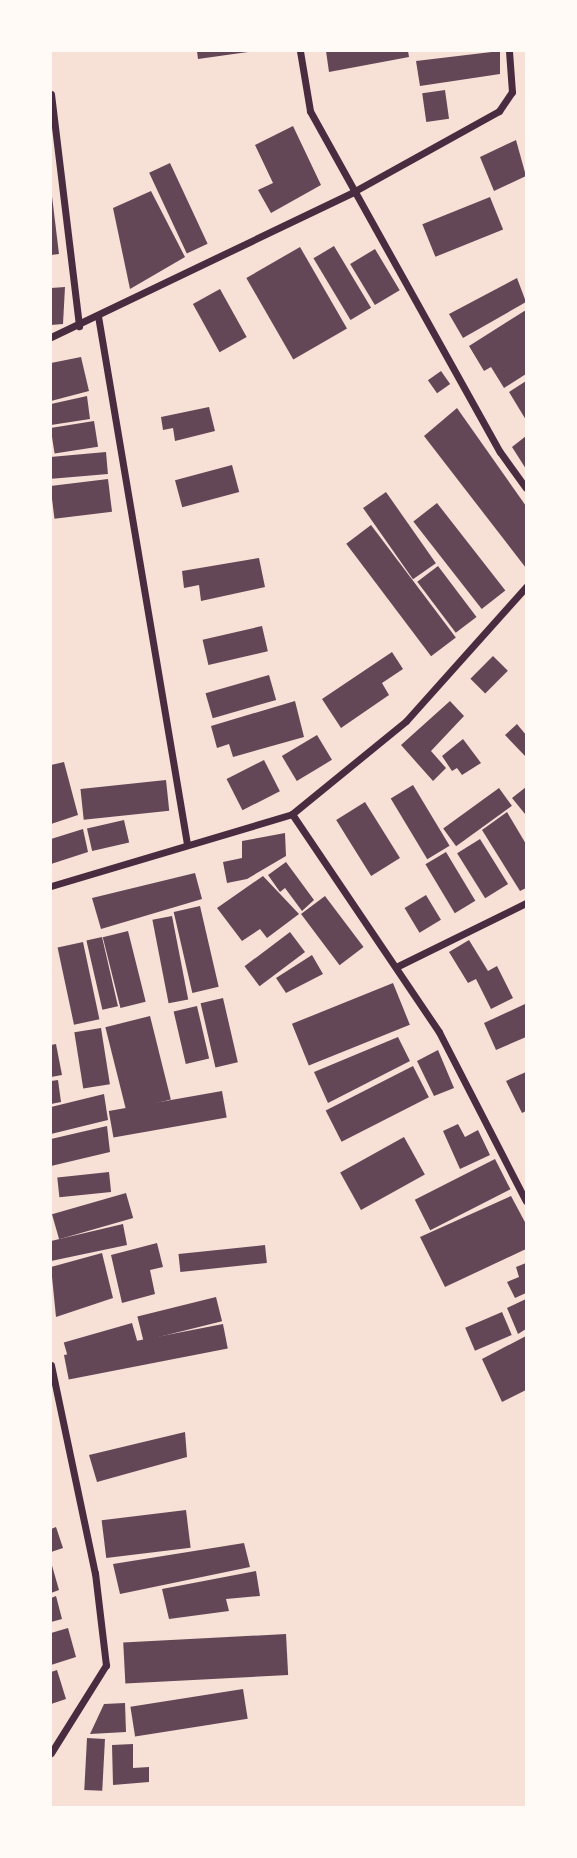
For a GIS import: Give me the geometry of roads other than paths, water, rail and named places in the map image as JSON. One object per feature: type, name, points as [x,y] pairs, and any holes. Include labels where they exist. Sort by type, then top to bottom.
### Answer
[{"type":"street","points":[[300,51],[310,111],[353,192],[433,325],[500,452],[526,488]]},
{"type":"street","points":[[51,337],[79,326],[353,192],[499,111],[512,92],[509,51]]},
{"type":"street","points":[[51,94],[79,326]]},
{"type":"street","points":[[97,316],[187,844]]},
{"type":"street","points":[[51,886],[292,814],[406,721],[526,587]]},
{"type":"street","points":[[292,814],[439,1032],[526,1202]]},
{"type":"street","points":[[396,967],[526,903]]},
{"type":"street","points":[[51,1365],[95,1573],[106,1665],[51,1753]]}]
